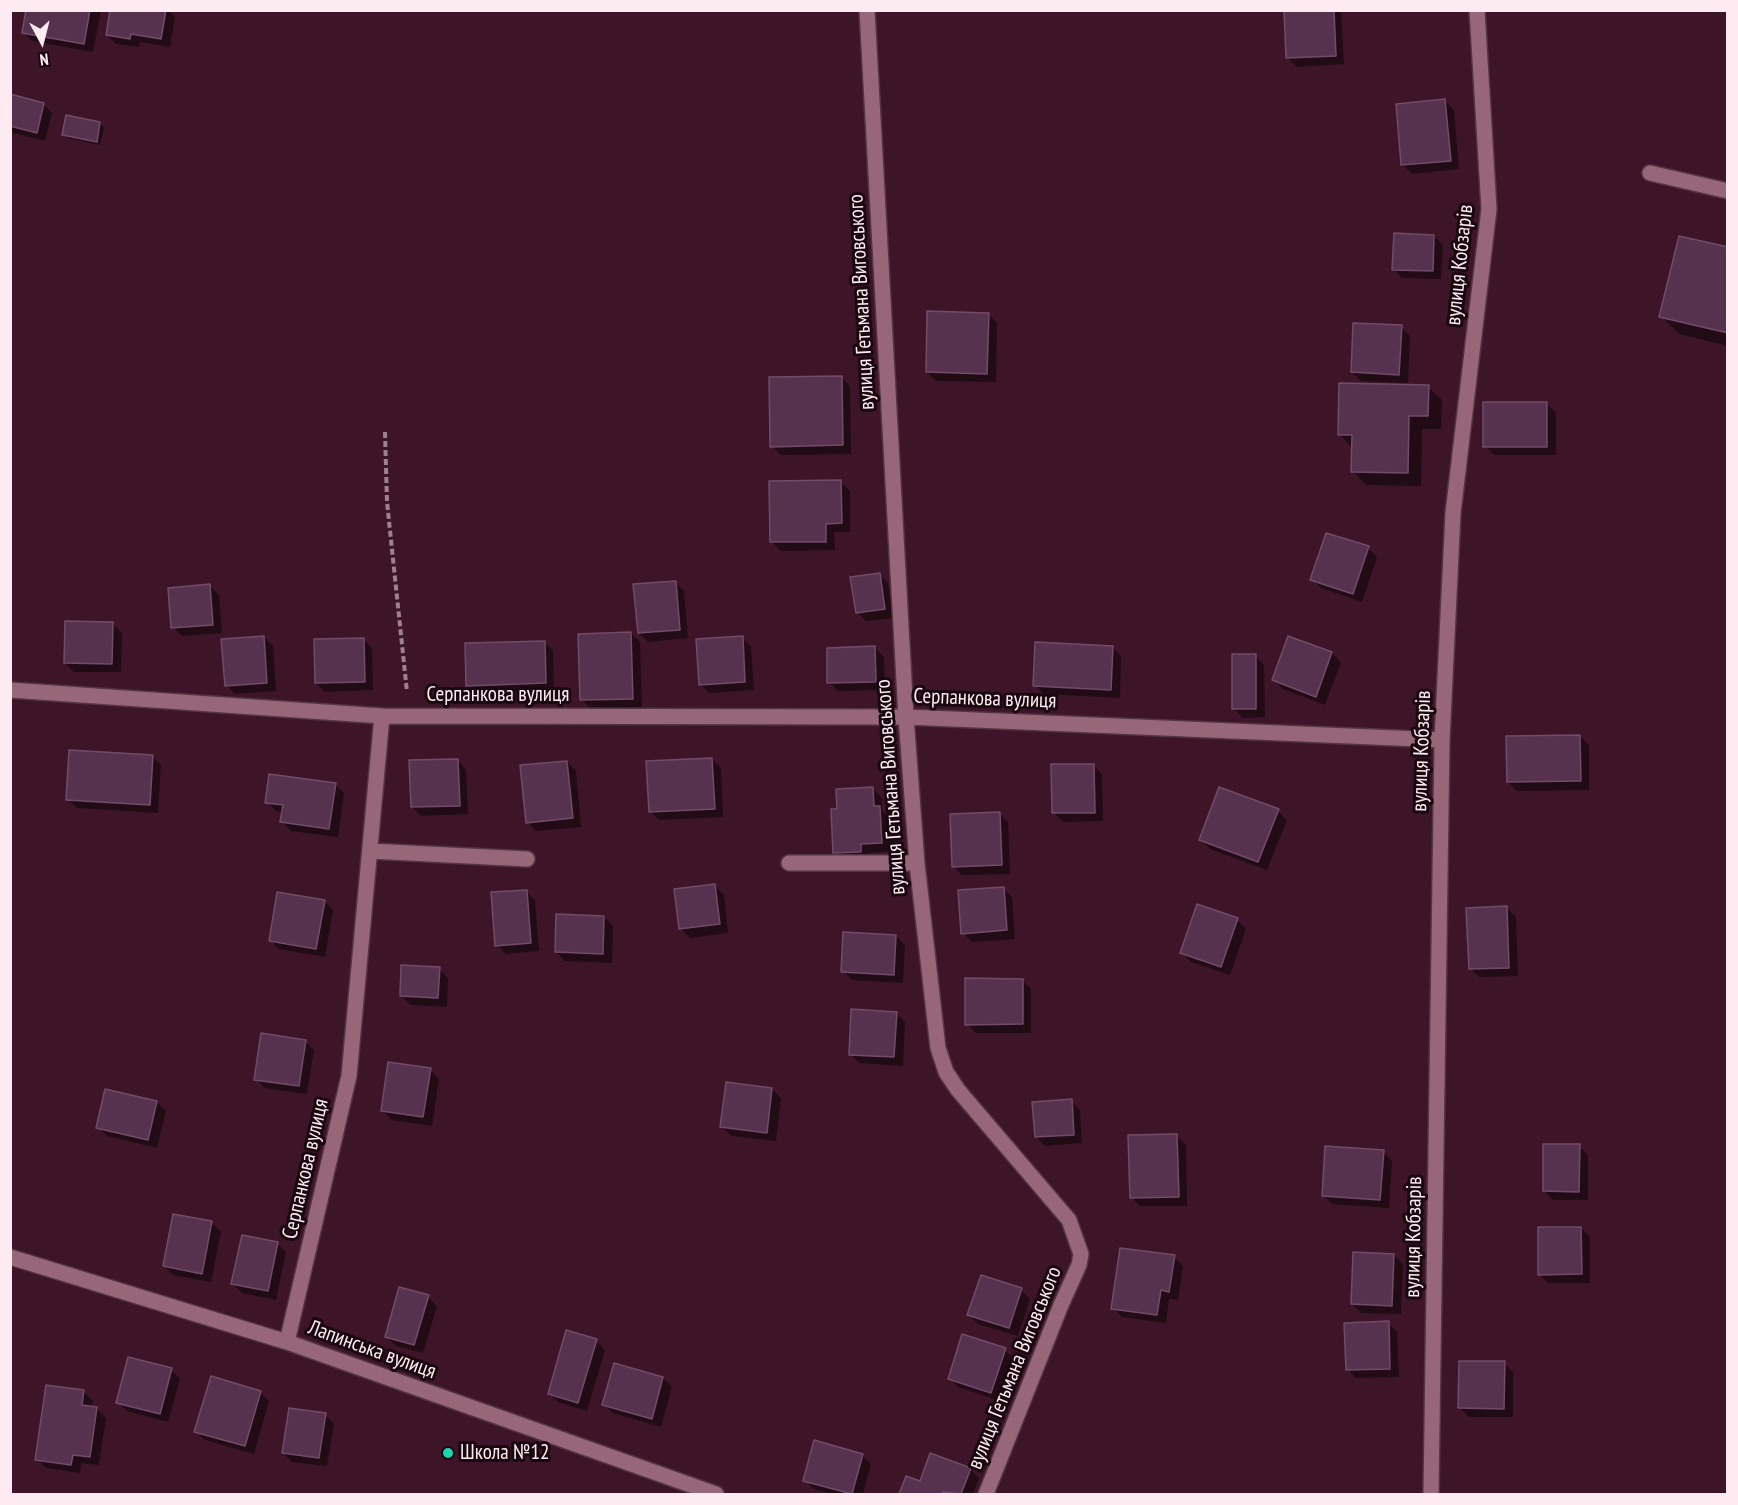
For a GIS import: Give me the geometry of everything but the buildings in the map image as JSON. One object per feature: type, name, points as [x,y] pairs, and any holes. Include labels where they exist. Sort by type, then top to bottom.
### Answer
[{"type":"street","name":"вулиця Гетьмана Виговського","points":[[867,10],[906,717],[917,863],[938,1048],[946,1072],[958,1090],[1069,1220],[1081,1254],[1079,1265],[986,1494]]},
{"type":"street","name":"вулиця Кобзарів","points":[[1431,1494],[1442,740],[1453,513],[1489,209],[1477,10]]},
{"type":"street","points":[[1650,173],[1728,191]]},
{"type":"street","name":"Серпанкова вулиця","points":[[10,690],[382,716],[906,717],[1442,740]]},
{"type":"street","name":"Серпанкова вулиця","points":[[287,1342],[349,1076],[382,716]]},
{"type":"street","points":[[370,851],[527,859]]},
{"type":"street","points":[[789,863],[917,863]]},
{"type":"street","name":"Лапинська вулиця","points":[[10,1257],[287,1342],[716,1494]]},
{"type":"path","points":[[385,432],[387,502],[410,716]]},
{"type":"place","name":"Школа №12","points":[[448,1453]]}]
